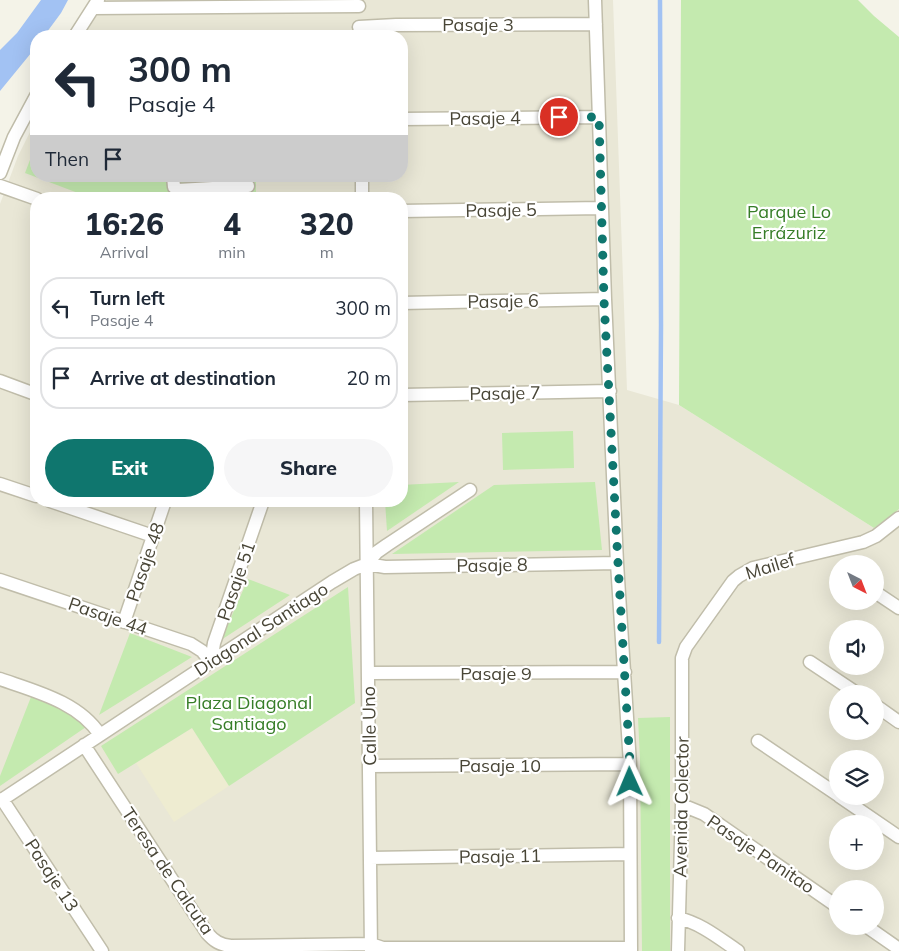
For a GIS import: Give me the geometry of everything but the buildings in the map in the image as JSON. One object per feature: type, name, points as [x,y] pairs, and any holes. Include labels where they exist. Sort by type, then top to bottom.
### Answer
[{"type":"street","points":[[371,947],[631,949],[630,764],[604,300],[595,0]]},
{"type":"street","points":[[79,30],[95,4],[359,3],[359,30]]},
{"type":"street","name":"Pasaje 3","points":[[370,30],[396,25],[596,24]]},
{"type":"street","points":[[0,173],[14,137],[30,109]]},
{"type":"street","name":"Pasaje 4","points":[[408,119],[599,117]]},
{"type":"street","points":[[174,182],[174,187],[178,190],[248,186]]},
{"type":"street","points":[[0,186],[30,197]]},
{"type":"street","name":"Pasaje 5","points":[[408,211],[601,208]]},
{"type":"street","name":"Pasaje 6","points":[[408,303],[604,300]]},
{"type":"street","points":[[0,381],[30,392]]},
{"type":"street","name":"Pasaje 7","points":[[408,394],[610,391]]},
{"type":"street","points":[[0,484],[30,494]]},
{"type":"street","name":"Diagonal Santiago","points":[[1,800],[332,582],[367,564],[387,545],[470,490]]},
{"type":"street","points":[[68,507],[153,536]]},
{"type":"street","name":"Pasaje 48","points":[[124,622],[163,507]]},
{"type":"street","name":"Pasaje 51","points":[[211,662],[214,643],[261,507]]},
{"type":"street","name":"Calle Uno","points":[[366,507],[371,947]]},
{"type":"street","name":"Mailef","points":[[682,664],[688,642],[739,576],[753,568],[863,542],[876,536],[899,518]]},
{"type":"street","name":"Pasaje 8","points":[[367,564],[385,567],[618,563]]},
{"type":"street","name":"Pasaje 44","points":[[0,580],[190,644],[202,651],[211,662]]},
{"type":"street","points":[[884,598],[899,608]]},
{"type":"street","points":[[810,662],[844,685]]},
{"type":"street","name":"Avenida Colector","points":[[678,951],[682,805],[682,664]]},
{"type":"street","name":"Pasaje 9","points":[[368,673],[625,672]]},
{"type":"street","points":[[0,679],[61,702],[90,722],[100,735]]},
{"type":"street","points":[[884,712],[899,722]]},
{"type":"street","points":[[758,741],[829,790]]},
{"type":"street","name":"Teresa de Calcuta","points":[[84,745],[207,933],[217,943],[231,946],[371,947]]},
{"type":"street","name":"Pasaje 10","points":[[369,766],[630,764]]},
{"type":"street","name":"Pasaje 13","points":[[1,800],[102,951]]},
{"type":"street","name":"Pasaje Panitao","points":[[682,805],[704,814],[829,901]]},
{"type":"street","points":[[851,805],[899,837]]},
{"type":"street","name":"Pasaje 11","points":[[370,858],[630,854]]},
{"type":"street","points":[[678,918],[688,920],[699,926],[738,951]]},
{"type":"street","points":[[874,935],[884,946],[899,949]]},
{"type":"shaded area","points":[[107,0],[613,0],[627,390],[679,405],[874,528],[899,509],[899,951],[0,951],[0,204],[18,156],[30,132],[30,182],[408,182],[408,30],[87,30]]},
{"type":"shaded area","points":[[192,728],[229,786],[174,822],[136,763]]},
{"type":"green space","name":"Parque Lo Errázuriz","points":[[681,0],[858,0],[899,37],[899,509],[874,528],[679,405]]},
{"type":"green space","points":[[30,160],[30,175],[25,173]]},
{"type":"green space","points":[[49,182],[186,182],[186,184],[256,182],[256,192],[75,192]]},
{"type":"green space","points":[[573,431],[574,468],[503,470],[502,433]]},
{"type":"green space","points":[[459,482],[387,531],[385,507],[408,507],[408,485]]},
{"type":"green space","points":[[595,482],[602,550],[392,554],[494,485]]},
{"type":"green space","points":[[248,579],[290,595],[221,640]]},
{"type":"green space","name":"Plaza Diagonal Santiago","points":[[348,587],[355,703],[229,786],[192,728],[118,774],[101,746]]},
{"type":"green space","points":[[130,633],[192,657],[99,715]]},
{"type":"green space","points":[[31,697],[56,704],[74,714],[86,727],[0,786],[0,776]]},
{"type":"green space","points":[[670,717],[670,951],[642,951],[638,718]]},
{"type":"water","points":[[41,0],[68,0],[48,30],[30,30],[30,54],[0,91],[0,50],[17,33]]},
{"type":"waterway","points":[[659,642],[661,325],[660,0]]},
{"type":"route","points":[[559,117],[599,117],[604,300],[630,782]]}]
